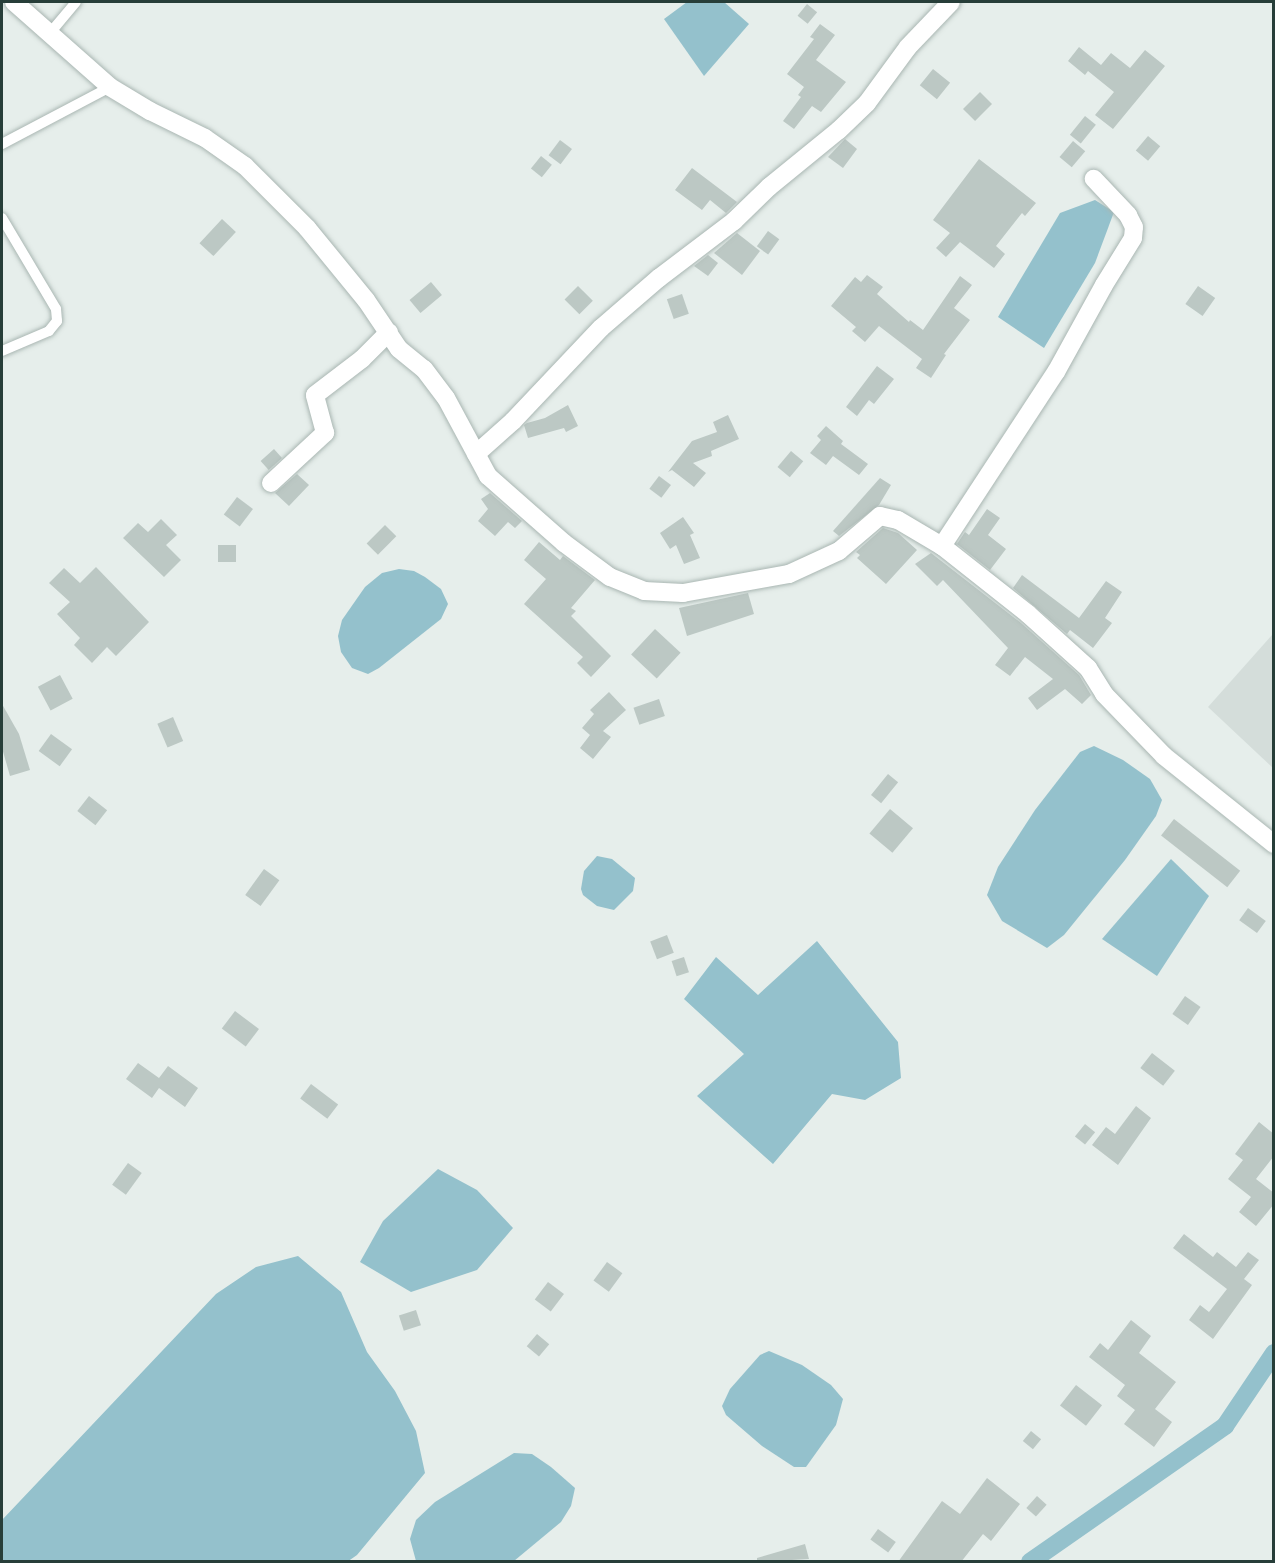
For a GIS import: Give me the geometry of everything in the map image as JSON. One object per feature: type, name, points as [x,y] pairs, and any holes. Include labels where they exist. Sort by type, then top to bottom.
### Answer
[{"type":"street","points":[[14,2],[110,87],[150,111],[205,138],[245,166],[307,228],[389,332],[399,349],[424,369],[446,398],[488,476],[564,543],[610,577],[644,591],[683,593],[789,574],[839,551],[880,516],[898,520],[942,546],[1065,648],[1088,669],[1104,693],[1164,756],[1274,844]]},
{"type":"street","points":[[476,454],[513,421],[601,328],[658,278],[734,221],[769,187],[867,103],[908,47],[951,2]]},
{"type":"street","points":[[942,546],[1056,372],[1133,238],[1134,227],[1128,215],[1094,179]]},
{"type":"street","points":[[271,483],[325,433],[315,395],[362,359],[389,332]]},
{"type":"lane","points":[[50,33],[76,2]]},
{"type":"lane","points":[[2,144],[110,87]]},
{"type":"lane","points":[[2,218],[56,309],[57,321],[49,331],[2,351]]},
{"type":"shaded area","points":[[1273,634],[1273,768],[1208,707]]},
{"type":"water","points":[[687,2],[724,2],[749,24],[704,76],[664,19]]},
{"type":"water","points":[[1095,200],[1114,212],[1095,263],[1044,348],[998,317],[1060,213]]},
{"type":"water","points":[[399,569],[414,571],[441,589],[448,604],[441,619],[379,668],[368,674],[352,668],[341,652],[338,636],[342,620],[365,587],[382,573]]},
{"type":"water","points":[[1094,746],[1123,760],[1150,779],[1162,800],[1156,816],[1125,860],[1064,935],[1047,948],[1002,921],[987,895],[998,867],[1035,810],[1080,752]]},
{"type":"water","points":[[597,856],[612,859],[635,878],[633,891],[614,910],[597,906],[583,895],[581,889],[584,871]]},
{"type":"water","points":[[1171,859],[1209,896],[1157,976],[1102,939]]},
{"type":"water","points":[[817,941],[898,1042],[901,1078],[865,1100],[832,1094],[773,1164],[697,1096],[744,1054],[684,999],[716,957],[758,995]]},
{"type":"water","points":[[438,1169],[477,1190],[513,1228],[477,1270],[411,1292],[360,1262],[383,1221]]},
{"type":"water","points":[[298,1256],[341,1292],[367,1352],[395,1391],[416,1431],[425,1473],[357,1555],[347,1562],[2,1561],[2,1520],[216,1294],[256,1267]]},
{"type":"water","points":[[769,1351],[802,1365],[831,1385],[843,1399],[836,1425],[806,1467],[794,1467],[762,1446],[726,1415],[722,1406],[730,1389],[760,1355]]},
{"type":"water","points":[[514,1453],[532,1454],[575,1488],[571,1506],[561,1522],[514,1561],[416,1561],[410,1539],[416,1520],[435,1502]]},
{"type":"building","points":[[807,4],[817,12],[808,24],[798,16]]},
{"type":"building","points":[[820,24],[835,35],[816,60],[846,82],[821,112],[812,106],[794,129],[783,121],[801,97],[798,95],[804,87],[787,74],[814,39],[810,37]]},
{"type":"building","points":[[1079,47],[1101,65],[1111,53],[1130,68],[1145,50],[1165,66],[1113,129],[1095,115],[1114,92],[1088,71],[1085,75],[1068,61]]},
{"type":"building","points":[[933,69],[950,83],[937,99],[920,85]]},
{"type":"building","points":[[980,92],[992,104],[975,121],[963,109]]},
{"type":"building","points":[[1085,116],[1096,125],[1081,143],[1070,135]]},
{"type":"building","points":[[1148,136],[1160,146],[1148,161],[1136,151]]},
{"type":"building","points":[[845,139],[857,149],[843,168],[828,157]]},
{"type":"building","points":[[560,140],[572,149],[561,164],[549,155]]},
{"type":"building","points":[[1073,141],[1085,151],[1072,167],[1060,157]]},
{"type":"building","points":[[541,156],[552,165],[542,177],[531,168]]},
{"type":"building","points":[[979,159],[1036,203],[1025,216],[1022,213],[996,246],[1005,254],[994,268],[960,242],[946,257],[936,248],[950,233],[933,220]]},
{"type":"building","points":[[692,168],[737,202],[726,213],[710,200],[702,210],[675,190]]},
{"type":"building","points":[[222,219],[236,232],[213,256],[199,243]]},
{"type":"building","points":[[768,231],[779,239],[768,255],[757,246]]},
{"type":"building","points":[[737,233],[760,251],[742,275],[714,253]]},
{"type":"building","points":[[708,255],[718,263],[708,276],[694,266]]},
{"type":"building","points":[[867,275],[883,287],[877,294],[909,322],[910,320],[923,330],[960,276],[972,285],[954,308],[970,320],[944,354],[946,355],[931,378],[916,368],[922,359],[879,326],[865,342],[852,331],[856,327],[831,306],[855,277],[861,282]]},
{"type":"building","points":[[431,282],[442,295],[420,313],[410,300]]},
{"type":"building","points":[[578,286],[593,301],[579,314],[565,299]]},
{"type":"building","points":[[1198,286],[1215,298],[1203,316],[1185,304]]},
{"type":"building","points":[[682,294],[689,314],[674,319],[667,299]]},
{"type":"building","points":[[877,366],[894,379],[874,404],[869,400],[857,416],[846,407]]},
{"type":"building","points":[[568,405],[578,426],[566,432],[564,428],[528,438],[524,425],[545,418]]},
{"type":"building","points":[[728,415],[739,439],[711,451],[712,456],[693,463],[706,473],[694,487],[672,470],[668,472],[692,441],[717,432],[713,422]]},
{"type":"building","points":[[826,426],[843,441],[841,444],[868,464],[859,475],[833,456],[826,465],[810,453],[821,440],[817,436]]},
{"type":"building","points":[[274,449],[282,458],[269,470],[261,461]]},
{"type":"building","points":[[791,451],[803,461],[790,477],[778,467]]},
{"type":"building","points":[[297,474],[309,485],[289,506],[275,493]]},
{"type":"building","points":[[659,476],[671,485],[661,498],[649,489]]},
{"type":"building","points":[[880,478],[891,485],[879,505],[839,536],[833,531]]},
{"type":"building","points":[[490,493],[522,521],[515,528],[508,522],[495,536],[478,521],[488,509],[481,499]]},
{"type":"building","points":[[237,497],[253,509],[240,527],[224,515]]},
{"type":"building","points":[[987,509],[1000,518],[988,535],[1006,549],[990,570],[957,544],[965,532],[969,535]]},
{"type":"building","points":[[683,517],[694,533],[690,535],[700,558],[684,564],[676,545],[670,549],[660,533]]},
{"type":"building","points":[[161,519],[177,535],[166,545],[181,560],[164,577],[123,538],[138,523],[148,532]]},
{"type":"building","points":[[385,525],[396,536],[378,555],[367,543]]},
{"type":"building","points":[[883,528],[898,533],[917,550],[886,584],[857,558],[860,555],[856,552]]},
{"type":"building","points":[[539,542],[560,560],[563,556],[595,580],[571,608],[576,611],[571,616],[611,656],[591,677],[577,663],[583,657],[524,604],[546,579],[524,560]]},
{"type":"building","points":[[218,545],[236,545],[236,562],[218,562]]},
{"type":"building","points":[[931,553],[1021,623],[1079,675],[1091,695],[1082,704],[1065,689],[1037,710],[1028,698],[1053,679],[1025,657],[1010,676],[995,665],[1008,648],[943,580],[937,586],[915,564]]},
{"type":"building","points":[[96,567],[149,622],[116,656],[107,647],[92,663],[74,645],[80,638],[57,614],[70,602],[49,583],[64,568],[80,583]]},
{"type":"building","points":[[1022,575],[1079,618],[1106,581],[1122,592],[1105,618],[1112,623],[1093,648],[1070,630],[1067,634],[1013,588]]},
{"type":"building","points":[[748,593],[754,614],[687,636],[679,608]]},
{"type":"building","points":[[655,629],[681,653],[657,678],[631,655]]},
{"type":"building","points":[[60,675],[73,699],[51,711],[38,687]]},
{"type":"building","points":[[609,692],[626,710],[603,731],[611,737],[593,759],[580,748],[590,735],[582,728],[594,714],[590,710]]},
{"type":"building","points":[[659,699],[665,716],[639,725],[633,708]]},
{"type":"building","points":[[2,704],[19,734],[30,770],[10,776],[2,748]]},
{"type":"building","points":[[173,717],[183,741],[168,748],[157,724]]},
{"type":"building","points":[[51,734],[72,749],[60,766],[39,751]]},
{"type":"building","points":[[888,774],[898,782],[881,803],[871,795]]},
{"type":"building","points":[[89,796],[107,810],[95,825],[77,811]]},
{"type":"building","points":[[890,809],[913,828],[892,853],[869,834]]},
{"type":"building","points":[[1174,819],[1240,871],[1227,887],[1161,836]]},
{"type":"building","points":[[264,869],[279,880],[261,906],[245,895]]},
{"type":"building","points":[[1248,908],[1266,921],[1257,933],[1239,920]]},
{"type":"building","points":[[667,935],[674,953],[657,959],[650,941]]},
{"type":"building","points":[[684,957],[689,972],[677,976],[672,961]]},
{"type":"building","points":[[1185,996],[1201,1007],[1188,1025],[1172,1014]]},
{"type":"building","points":[[235,1011],[259,1029],[246,1047],[222,1029]]},
{"type":"building","points":[[1152,1053],[1175,1071],[1163,1086],[1140,1068]]},
{"type":"building","points":[[138,1063],[159,1078],[168,1066],[198,1088],[185,1107],[159,1088],[152,1098],[126,1079]]},
{"type":"building","points":[[311,1084],[338,1104],[327,1119],[300,1098]]},
{"type":"building","points":[[1136,1106],[1151,1118],[1118,1165],[1092,1145],[1106,1127],[1115,1134]]},
{"type":"building","points":[[1259,1122],[1274,1134],[1274,1156],[1256,1179],[1274,1193],[1274,1204],[1256,1226],[1239,1212],[1251,1197],[1228,1179],[1243,1160],[1235,1154]]},
{"type":"building","points":[[1085,1124],[1095,1132],[1085,1145],[1075,1136]]},
{"type":"building","points":[[128,1163],[142,1173],[126,1195],[112,1185]]},
{"type":"building","points":[[1184,1234],[1213,1257],[1217,1252],[1236,1267],[1248,1252],[1259,1260],[1244,1279],[1252,1285],[1213,1339],[1189,1320],[1200,1305],[1209,1312],[1227,1289],[1173,1248]]},
{"type":"building","points":[[607,1262],[622,1273],[609,1292],[593,1281]]},
{"type":"building","points":[[548,1282],[564,1294],[551,1312],[535,1300]]},
{"type":"building","points":[[416,1310],[421,1325],[404,1331],[399,1316]]},
{"type":"building","points":[[1131,1320],[1151,1336],[1139,1353],[1176,1382],[1155,1409],[1172,1422],[1154,1447],[1124,1424],[1135,1410],[1117,1396],[1125,1385],[1089,1357],[1100,1343],[1108,1350]]},
{"type":"building","points":[[537,1334],[549,1344],[539,1357],[527,1346]]},
{"type":"building","points":[[1076,1385],[1102,1405],[1086,1426],[1060,1405]]},
{"type":"building","points":[[1031,1431],[1041,1439],[1033,1449],[1023,1441]]},
{"type":"building","points":[[987,1478],[1020,1504],[991,1541],[983,1534],[961,1562],[898,1562],[942,1501],[960,1514]]},
{"type":"building","points":[[1037,1496],[1047,1505],[1036,1517],[1026,1508]]},
{"type":"building","points":[[878,1529],[896,1542],[888,1552],[870,1540]]},
{"type":"building","points":[[805,1544],[809,1559],[757,1562],[757,1558]]},
{"type":"waterway","points":[[1030,1562],[1225,1426],[1274,1353]]}]
